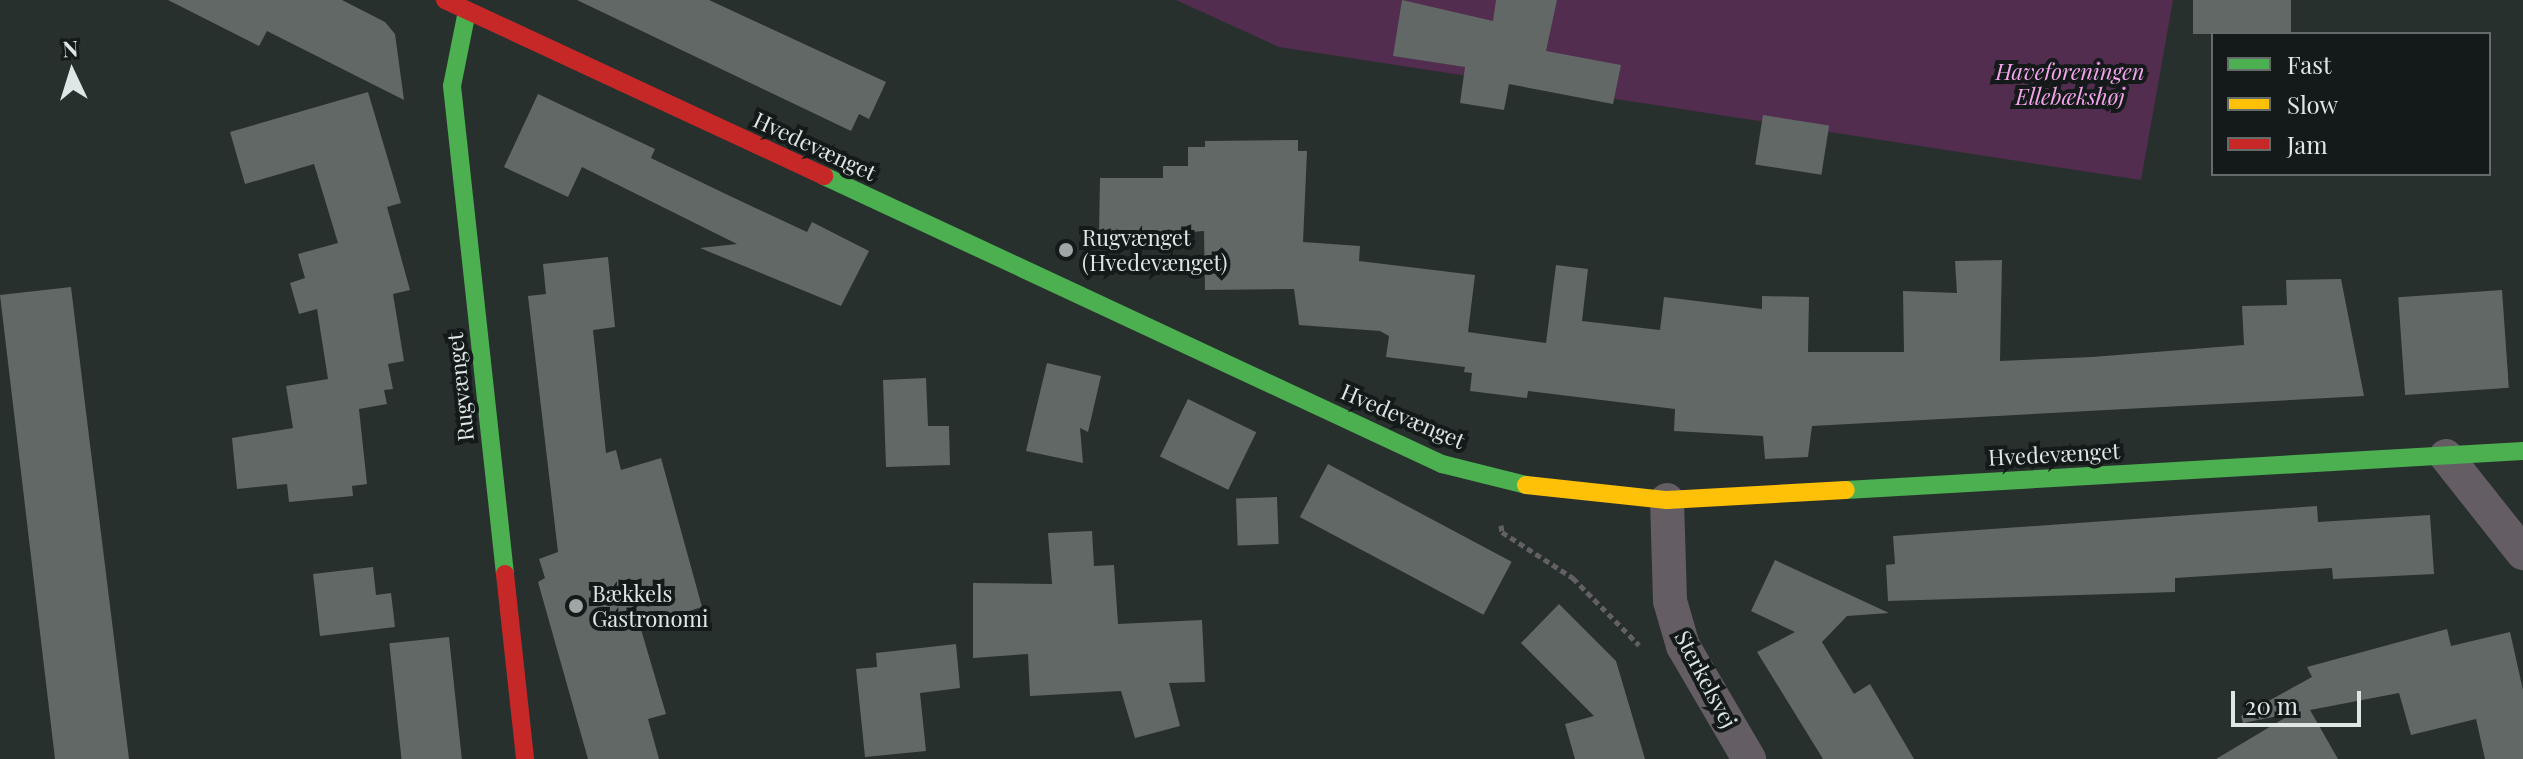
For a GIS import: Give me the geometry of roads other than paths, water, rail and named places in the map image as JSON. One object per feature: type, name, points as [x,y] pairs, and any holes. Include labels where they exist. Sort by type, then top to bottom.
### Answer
[{"type":"street","name":"Hvedevænget","points":[[445,0],[1442,464],[1548,491],[1667,500],[2523,451]]},
{"type":"street","name":"Rugvænget","points":[[467,11],[452,86],[525,759]]},
{"type":"street","points":[[2446,456],[2523,553]]},
{"type":"street","name":"Sterkelsvej","points":[[1667,500],[1670,601],[1683,646],[1749,759]]},
{"type":"place","name":"Rugvænget (Hvedevænget)","points":[[1066,250]]},
{"type":"place","name":"Bækkels Gastronomi","points":[[576,606]]},
{"type":"park label","name":"Haveforeningen Ellebækshøj","points":[[2070,84]]}]
